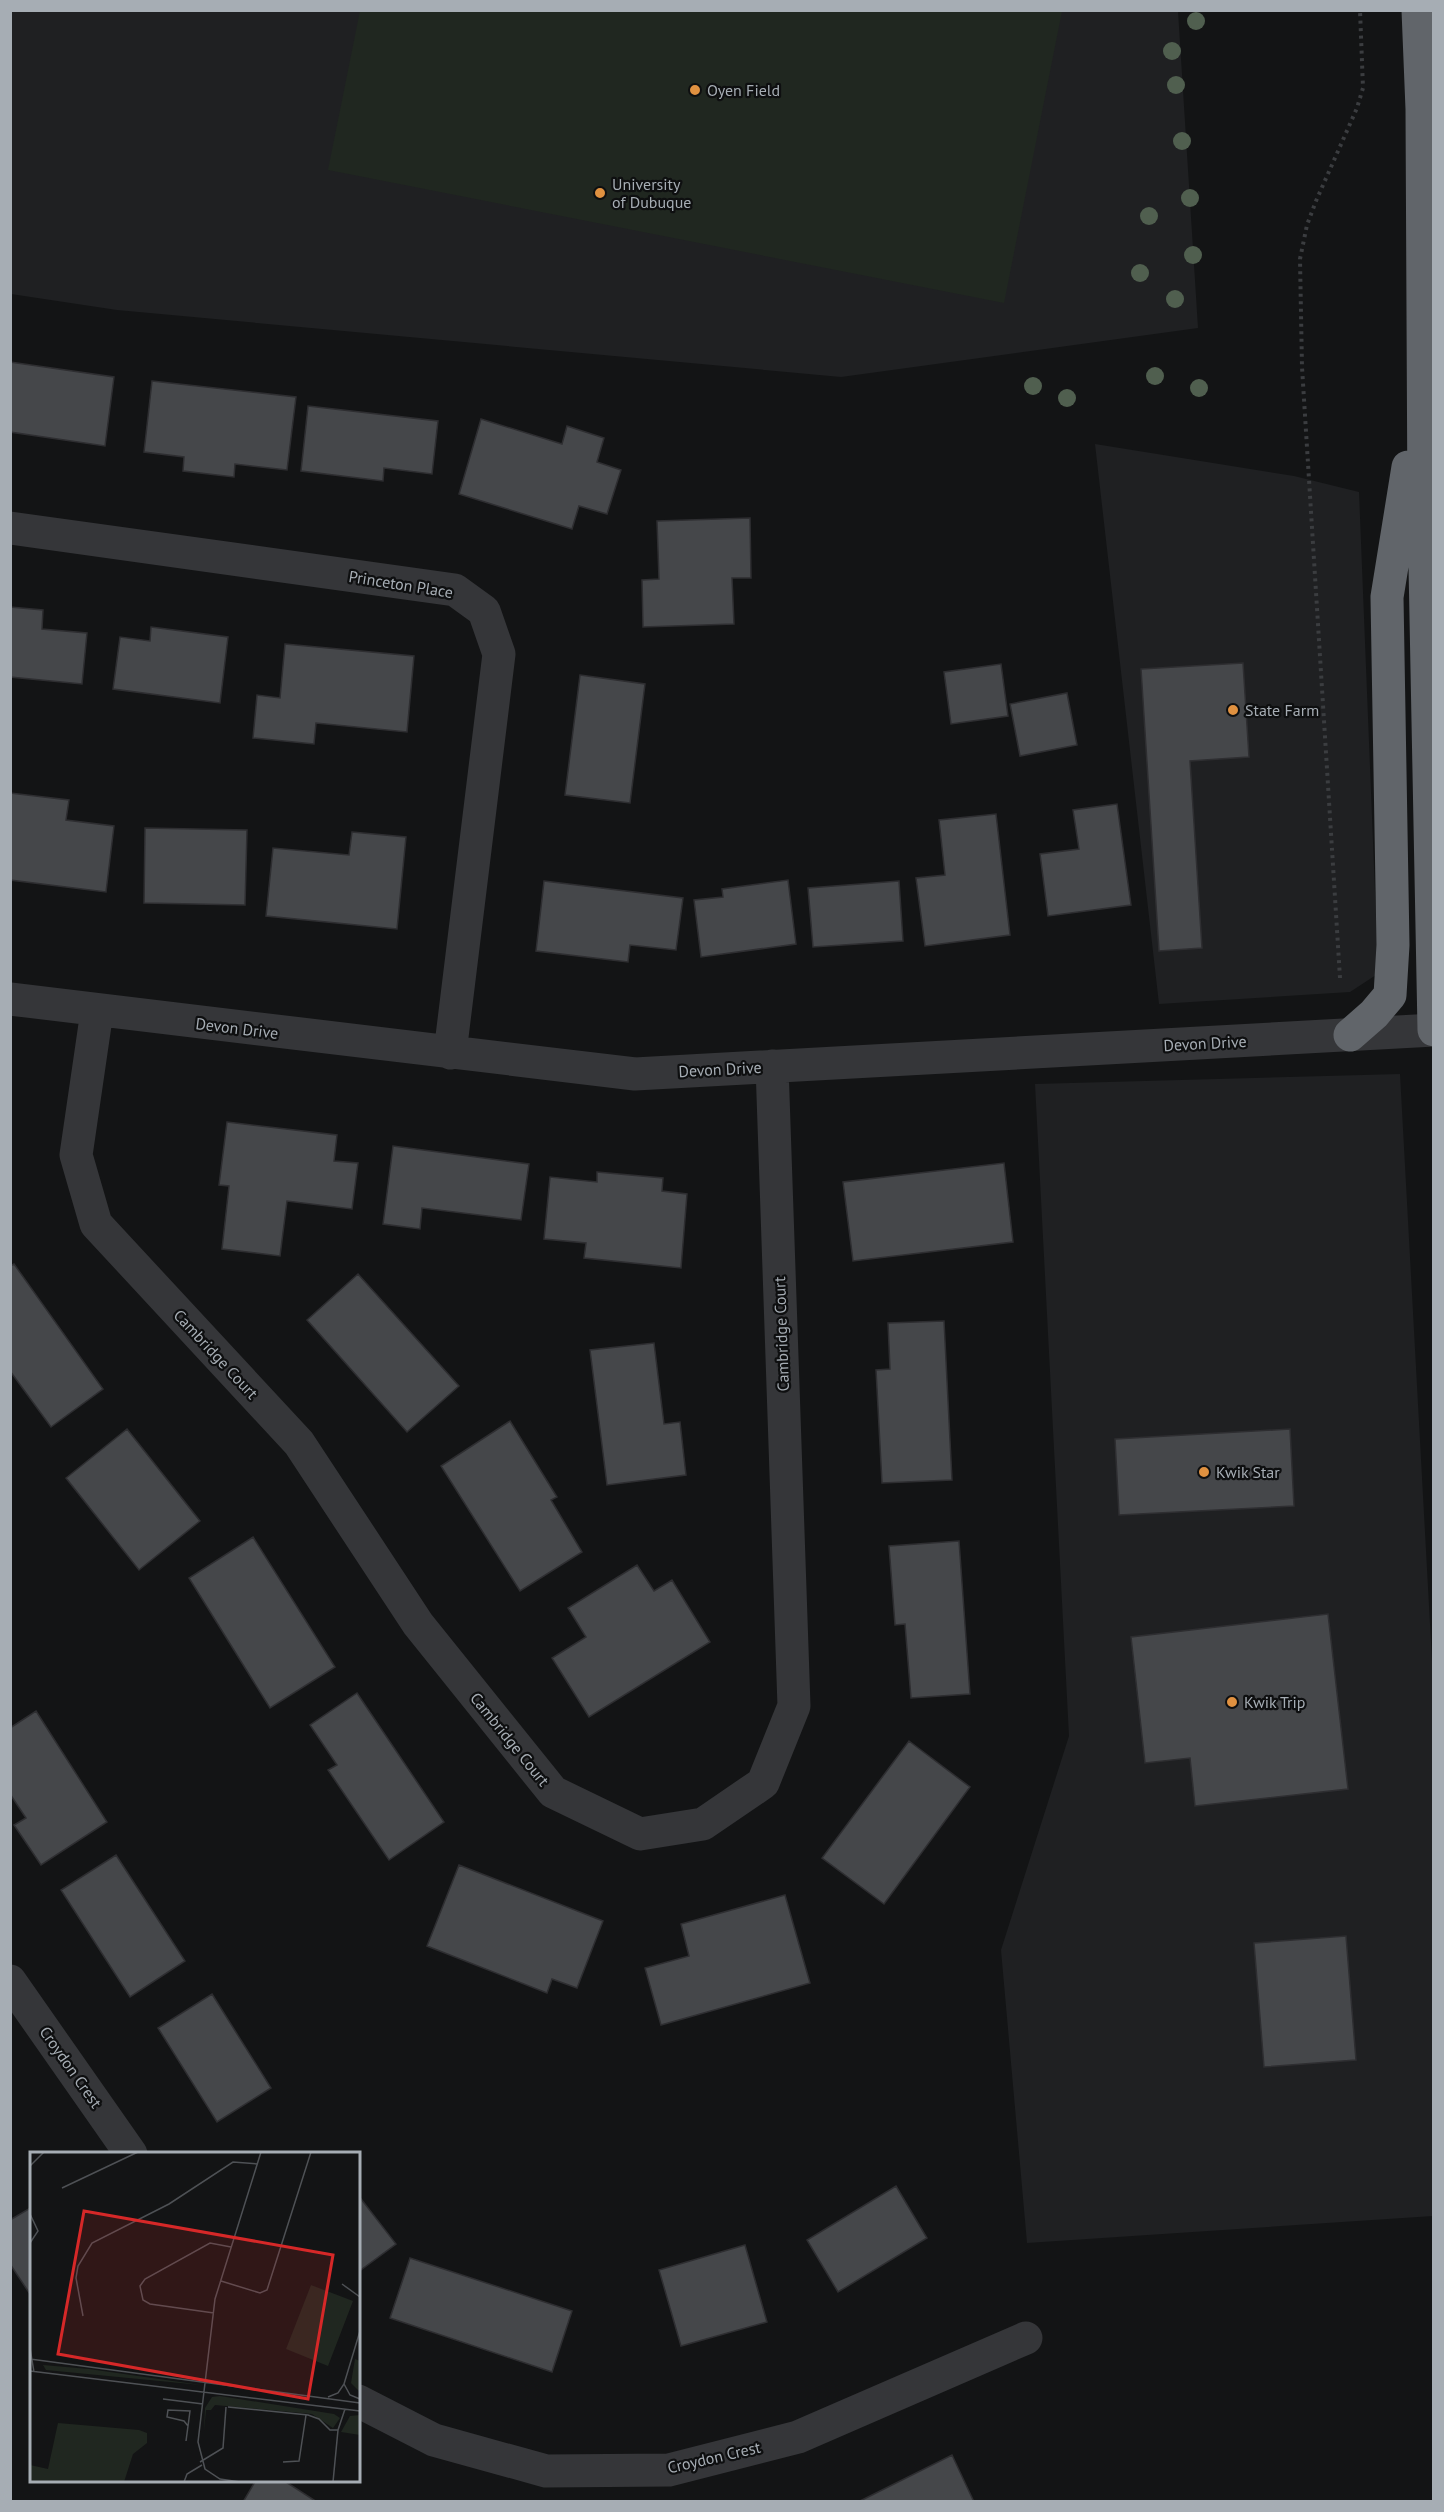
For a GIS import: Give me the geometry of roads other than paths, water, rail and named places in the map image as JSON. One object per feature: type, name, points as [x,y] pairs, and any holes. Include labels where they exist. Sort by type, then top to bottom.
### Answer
[{"type":"highway","points":[[1418,10],[1422,109],[1424,334],[1428,379],[1434,1030]]},
{"type":"highway","points":[[1350,1035],[1374,1014],[1390,994],[1393,945],[1387,597],[1428,379]]},
{"type":"street","name":"Princeton Place","points":[[10,528],[455,590],[484,611],[499,654],[450,1053]]},
{"type":"street","name":"Devon Drive","points":[[10,999],[635,1074],[1434,1030]]},
{"type":"street","name":"Cambridge Court","points":[[97,1011],[76,1155],[96,1224],[299,1443],[418,1624],[553,1792],[640,1834],[703,1824],[763,1783],[794,1706],[772,1066]]},
{"type":"street","name":"Croydon Crest","points":[[10,1981],[130,2152]]},
{"type":"street","name":"Croydon Crest","points":[[360,2402],[434,2440],[546,2471],[669,2470],[798,2437],[1026,2338]]},
{"type":"place","name":"Oyen Field","points":[[695,90]]},
{"type":"place","name":"University of Dubuque","points":[[600,193]]},
{"type":"place","name":"State Farm","points":[[1233,710]]},
{"type":"place","name":"Kwik Star","points":[[1204,1472]]},
{"type":"place","name":"Kwik Trip","points":[[1232,1702]]}]
